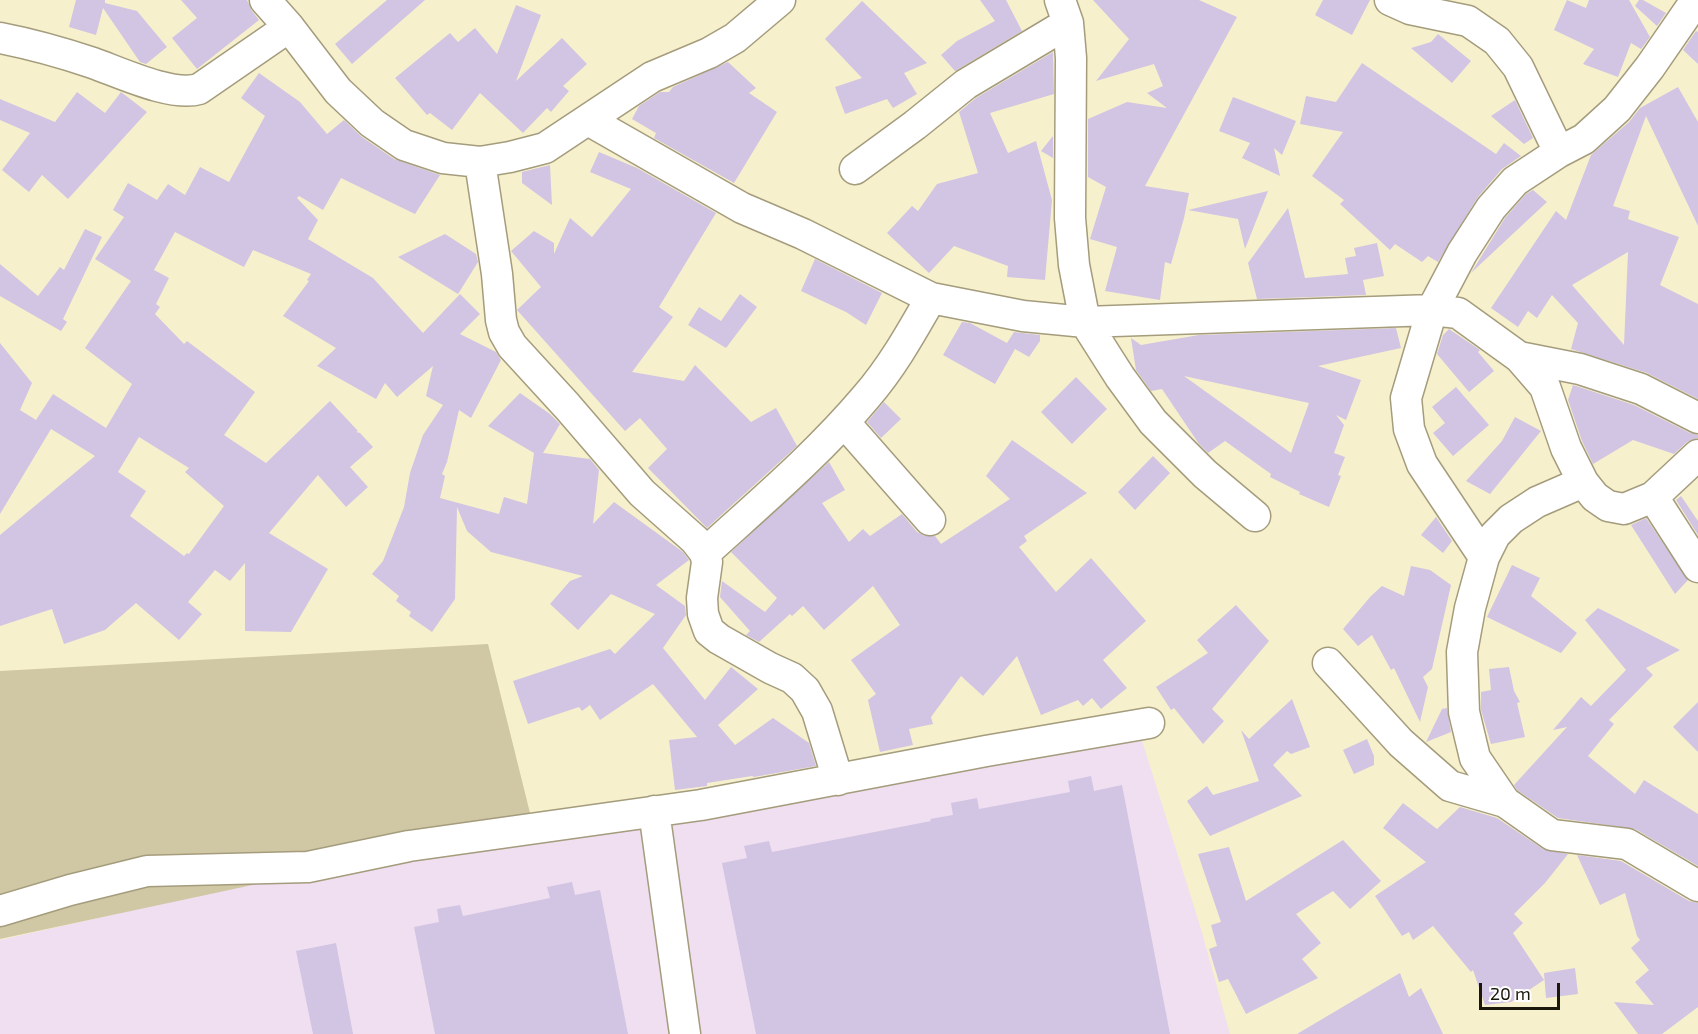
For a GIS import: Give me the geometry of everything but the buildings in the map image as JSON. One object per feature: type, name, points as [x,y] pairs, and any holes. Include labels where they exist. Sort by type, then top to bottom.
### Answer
[{"type":"street","points":[[265,0],[289,27],[338,91],[372,123],[404,145],[443,158],[480,162],[510,158],[545,148],[652,77],[709,53],[735,38],[780,0]]},
{"type":"street","points":[[1390,0],[1410,9],[1468,21],[1497,41],[1518,68],[1559,152]]},
{"type":"street","points":[[1484,557],[1422,464],[1409,429],[1406,399],[1432,310],[1462,253],[1491,208],[1515,181],[1559,152],[1584,139],[1617,109],[1650,67],[1691,4]]},
{"type":"street","points":[[855,169],[1064,12],[1071,58],[1070,219],[1074,265],[1085,322],[1120,377],[1153,422],[1205,474],[1255,516]]},
{"type":"street","points":[[0,38],[91,62],[170,89],[190,92],[199,89],[289,27]]},
{"type":"street","points":[[588,120],[742,207],[803,234],[931,298],[1023,316],[1085,322],[1432,310],[1458,313],[1520,357],[1545,387],[1566,448],[1583,482],[1595,497],[1608,506],[1624,509],[1653,496],[1698,455]]},
{"type":"street","points":[[480,162],[498,273],[501,320],[504,332],[512,346],[642,493],[680,525],[705,553],[707,562],[702,598],[703,614],[710,631],[729,645],[792,678],[805,690],[817,711],[838,780]]},
{"type":"street","points":[[705,553],[844,422],[899,353],[931,298]]},
{"type":"street","points":[[1520,357],[1580,369],[1641,389],[1698,418]]},
{"type":"street","points":[[844,422],[930,520]]},
{"type":"street","points":[[1505,802],[1475,758],[1464,712],[1462,652],[1470,608],[1484,557],[1495,535],[1511,519],[1537,502],[1583,482]]},
{"type":"street","points":[[1653,496],[1698,567]]},
{"type":"street","points":[[1328,663],[1401,742],[1450,786],[1505,802],[1552,835],[1627,844],[1698,886]]},
{"type":"street","points":[[0,911],[70,890],[147,871],[308,867],[409,846],[701,805],[1149,723]]},
{"type":"street","points":[[654,811],[685,1034]]},
{"type":"shaded area","points":[[488,644],[533,825],[0,939],[0,671]]},
{"type":"shaded area","points":[[1134,715],[1201,929],[1230,1034],[0,1034],[0,940],[248,884]]}]
